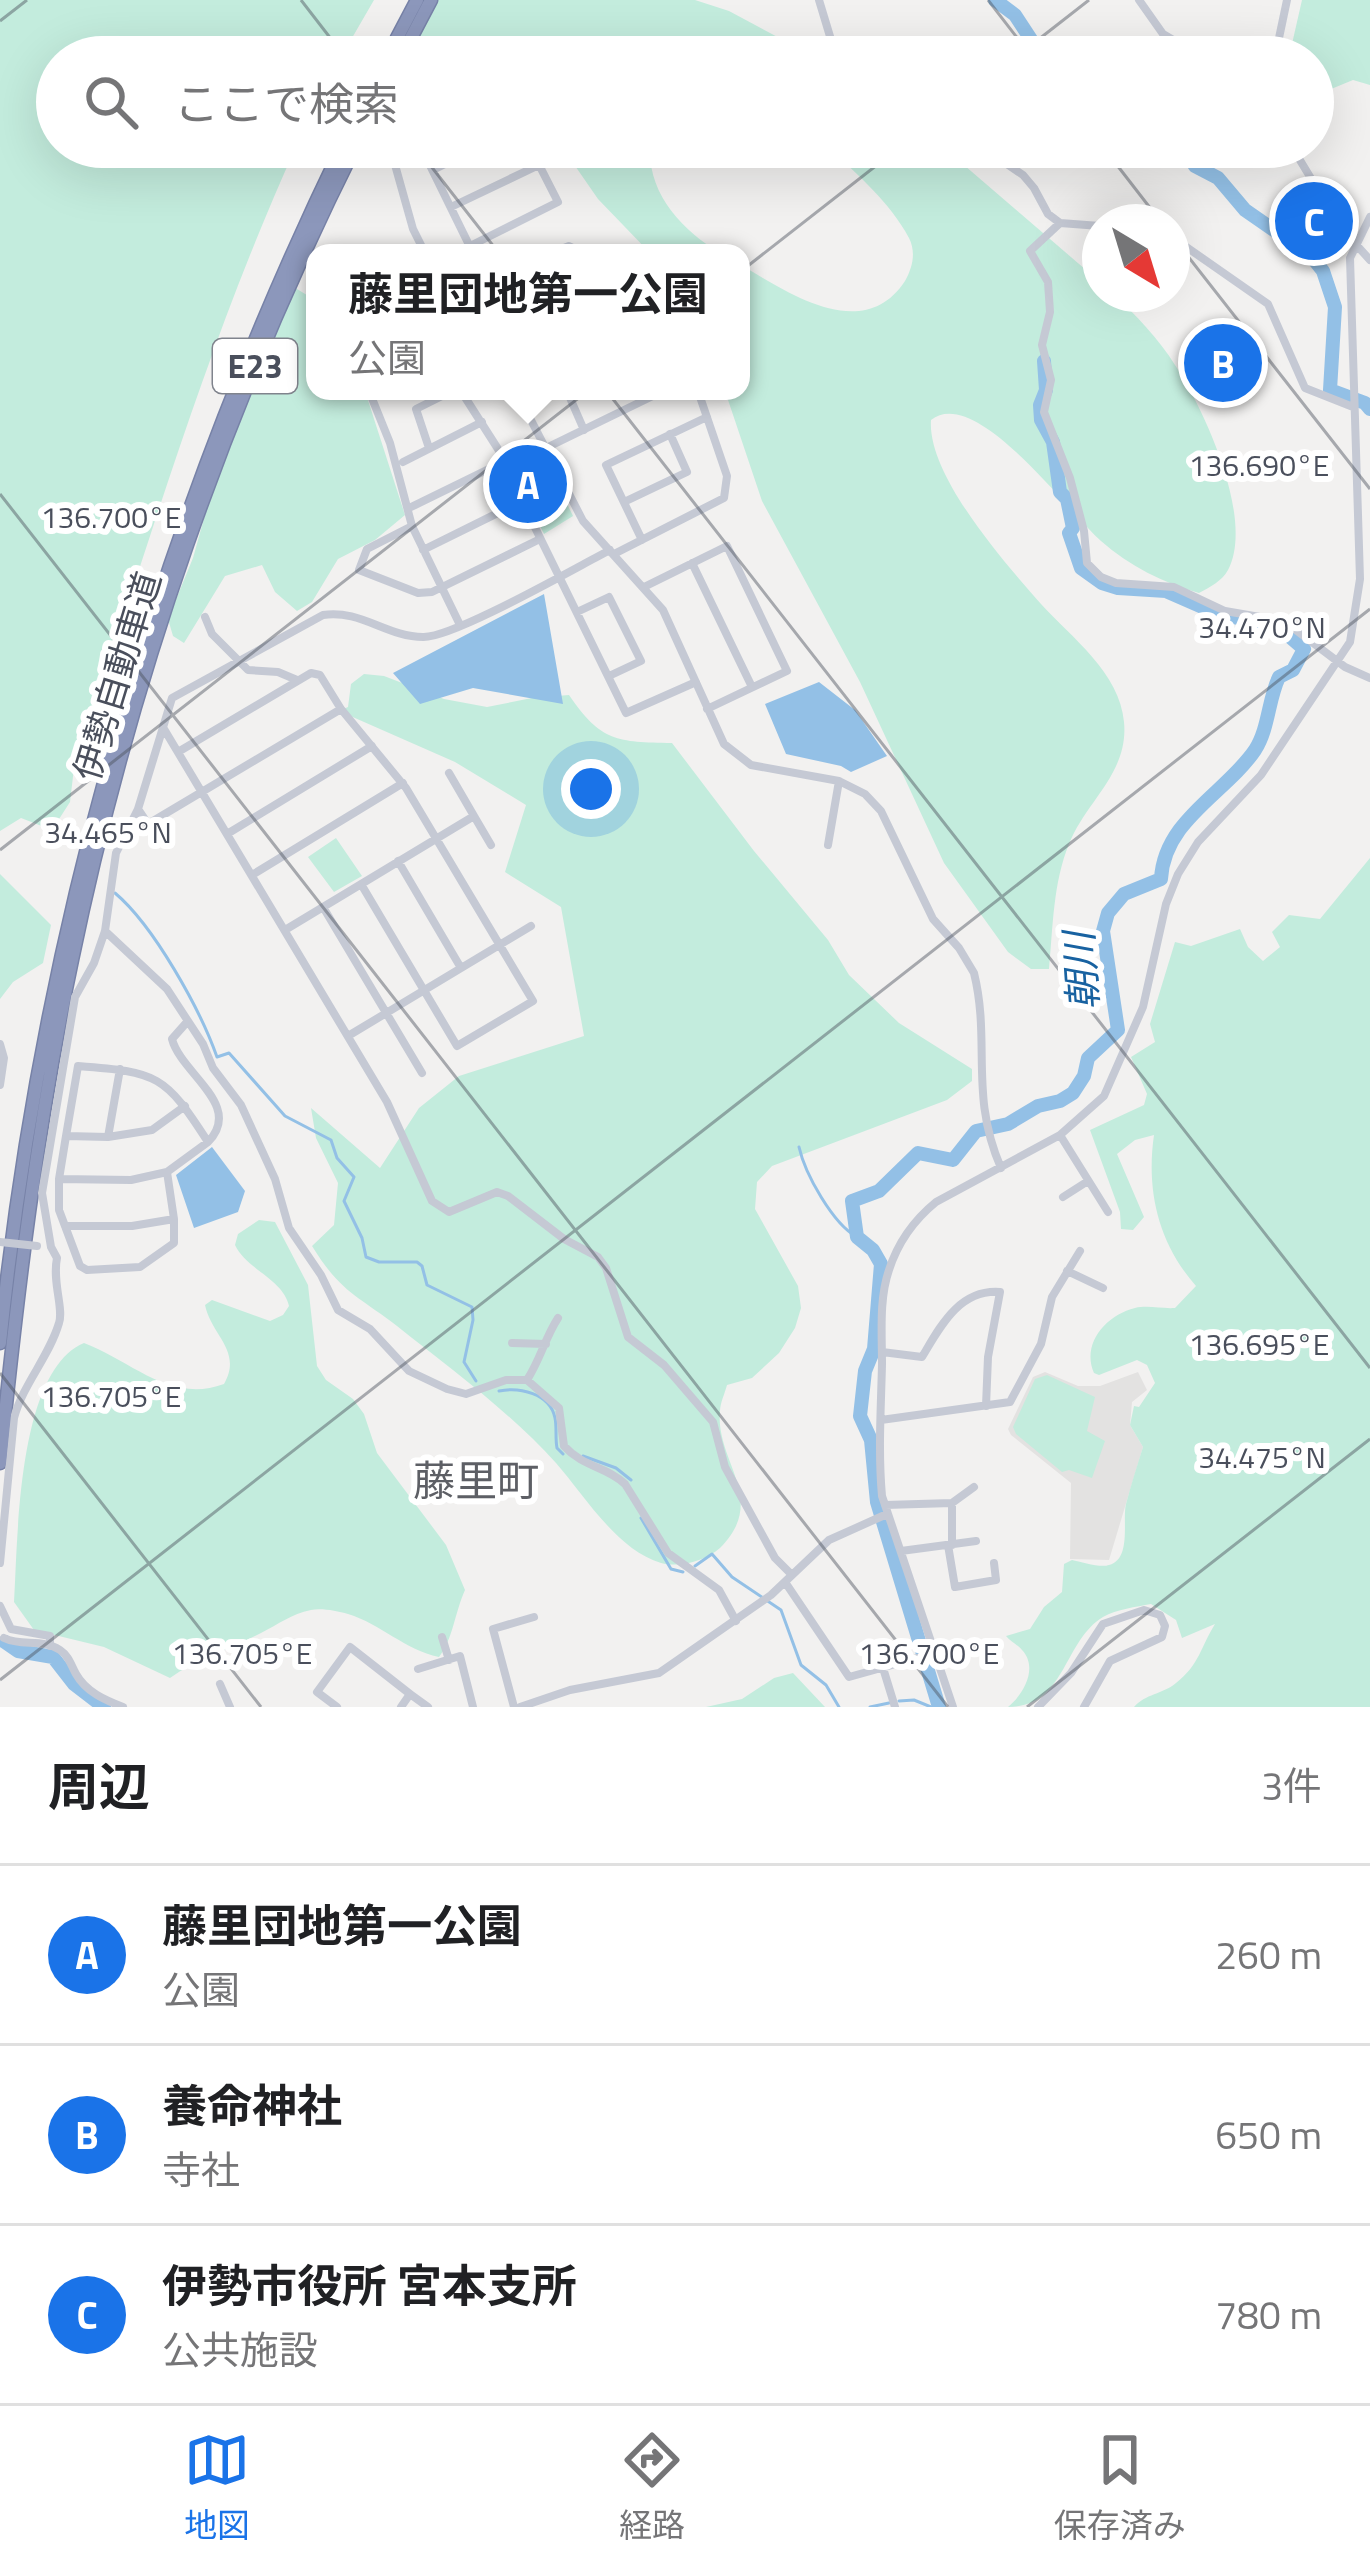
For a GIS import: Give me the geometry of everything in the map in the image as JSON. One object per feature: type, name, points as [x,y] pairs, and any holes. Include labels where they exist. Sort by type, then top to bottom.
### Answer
[{"type":"highway","points":[[407,36],[417,0]]},
{"type":"highway","points":[[403,36],[430,0]]},
{"type":"highway","name":"伊勢自動車道","points":[[0,1343],[21,1169],[82,864],[184,539],[250,348],[335,168]]},
{"type":"highway","name":"伊勢自動車道","points":[[326,193],[342,168]]},
{"type":"highway","name":"伊勢自動車道","points":[[0,1463],[37,1148],[72,958],[123,730]]},
{"type":"street","points":[[818,0],[829,36]]},
{"type":"street","points":[[1139,0],[1166,36]]},
{"type":"street","points":[[1279,36],[1287,0]]},
{"type":"street","points":[[396,168],[420,244]]},
{"type":"street","points":[[437,168],[433,170],[469,244]]},
{"type":"street","points":[[452,208],[533,168]]},
{"type":"street","points":[[480,244],[558,202],[541,168]]},
{"type":"street","points":[[1013,168],[1034,188],[1048,214],[1060,223],[1082,225]]},
{"type":"street","points":[[1305,168],[1341,228],[1370,260]]},
{"type":"street","points":[[953,1707],[926,1655],[901,1551],[882,1513],[885,1283],[906,1232],[937,1202],[1060,1135],[1103,1096],[1143,1007],[1166,904],[1185,861],[1261,775],[1353,634],[1360,579],[1349,279],[1350,258],[1370,217]]},
{"type":"street","points":[[1060,223],[1030,251],[1048,282],[1050,312],[1043,337],[1051,380],[1044,412],[1070,478],[1087,562],[1116,584],[1174,587],[1225,610],[1284,621],[1338,663],[1370,678]]},
{"type":"street","points":[[1190,250],[1268,304],[1305,388],[1352,403]]},
{"type":"street","points":[[373,400],[390,443],[412,526],[460,625]]},
{"type":"street","points":[[429,448],[416,409],[436,400]]},
{"type":"street","points":[[464,400],[505,460]]},
{"type":"street","points":[[521,400],[583,521],[669,621],[721,740],[744,762],[839,781],[860,789],[877,805],[929,914],[970,966],[976,982],[985,1127],[1001,1168]]},
{"type":"street","points":[[570,400],[584,430]]},
{"type":"street","points":[[409,508],[505,460],[645,400]]},
{"type":"street","points":[[0,1563],[14,1418],[61,1320],[54,1288],[57,1258],[42,1193],[75,998],[105,931],[116,853],[138,809],[172,698],[313,619],[350,614],[420,637],[460,625],[724,498],[727,476],[701,400]]},
{"type":"street","points":[[642,540],[606,465],[707,417]]},
{"type":"street","points":[[403,461],[482,422]]},
{"type":"street","points":[[624,502],[687,472],[670,434]]},
{"type":"street","points":[[423,550],[522,501],[626,713],[696,682]]},
{"type":"street","points":[[412,526],[367,549],[359,570],[418,593],[442,587],[540,539]]},
{"type":"street","points":[[644,587],[727,546],[787,671],[707,709]]},
{"type":"street","points":[[692,563],[752,687]]},
{"type":"street","points":[[577,611],[609,597],[641,661],[609,676]]},
{"type":"street","points":[[205,617],[212,634],[248,670],[278,672],[298,680]]},
{"type":"street","points":[[178,752],[298,680],[311,673],[320,675],[341,710],[403,783],[533,1000],[457,1046],[361,884]]},
{"type":"street","points":[[138,809],[148,824],[341,710]]},
{"type":"street","points":[[163,728],[387,1102],[438,1208],[458,1210],[496,1192],[508,1196],[563,1239],[598,1256],[628,1337],[664,1365],[713,1422],[725,1467],[849,1677],[926,1655]]},
{"type":"street","points":[[227,834],[372,746]]},
{"type":"street","points":[[448,773],[491,845]]},
{"type":"street","points":[[827,845],[839,781]]},
{"type":"street","points":[[252,875],[403,783]]},
{"type":"street","points":[[285,930],[474,815]]},
{"type":"street","points":[[398,861],[461,968]]},
{"type":"street","points":[[323,907],[422,1073]]},
{"type":"street","points":[[348,1036],[531,926]]},
{"type":"street","points":[[105,931],[156,976],[242,1106],[275,1179],[289,1228],[338,1310],[370,1329],[409,1371],[447,1389],[466,1394],[506,1380],[527,1380],[559,1408],[564,1445],[586,1466],[625,1484],[668,1553],[719,1590],[736,1621]]},
{"type":"street","points":[[59,1179],[130,1180],[166,1172],[218,1132],[220,1113],[175,1050],[172,1039],[187,1022]]},
{"type":"street","points":[[0,1044],[4,1058],[0,1085]]},
{"type":"street","points":[[166,1172],[174,1243],[130,1270],[86,1270],[80,1265],[57,1196],[78,1066],[120,1069],[170,1087],[208,1142]]},
{"type":"street","points":[[109,1137],[120,1069]]},
{"type":"street","points":[[66,1136],[109,1137],[152,1130],[185,1106]]},
{"type":"street","points":[[1060,1135],[1108,1212]]},
{"type":"street","points":[[49,1150],[62,1152]]},
{"type":"street","points":[[1063,1197],[1088,1181]]},
{"type":"street","points":[[65,1226],[131,1226],[174,1219]]},
{"type":"street","points":[[0,1241],[51,1247]]},
{"type":"street","points":[[881,1420],[1010,1402],[1041,1344],[1052,1297],[1080,1251]]},
{"type":"street","points":[[1067,1271],[1103,1288]]},
{"type":"street","points":[[882,1352],[922,1357],[950,1311],[981,1294],[1000,1292],[988,1357],[986,1406]]},
{"type":"street","points":[[527,1380],[548,1347],[558,1318]]},
{"type":"street","points":[[512,1343],[546,1344]]},
{"type":"street","points":[[534,1617],[493,1629],[517,1707],[570,1690],[652,1677],[764,1600],[830,1540],[882,1513],[952,1504],[974,1487]]},
{"type":"street","points":[[952,1504],[955,1587],[996,1580],[994,1563]]},
{"type":"street","points":[[901,1551],[976,1541]]},
{"type":"street","points":[[0,1606],[11,1629],[50,1636],[50,1646]]},
{"type":"street","points":[[1038,1707],[1071,1673],[1103,1624],[1144,1610],[1160,1615],[1165,1626],[1162,1636],[1110,1661],[1084,1707]]},
{"type":"street","points":[[442,1637],[449,1660]]},
{"type":"street","points":[[4,1638],[16,1644],[35,1641],[66,1655],[85,1685],[103,1700],[123,1707]]},
{"type":"street","points":[[337,1707],[317,1692],[350,1647],[428,1707]]},
{"type":"street","points":[[418,1669],[460,1657],[473,1707]]},
{"type":"street","points":[[883,1667],[894,1704]]},
{"type":"street","points":[[220,1684],[230,1707]]},
{"type":"street","points":[[401,1707],[410,1694]]},
{"type":"shaded area","points":[[1045,1372],[1078,1386],[1100,1386],[1138,1372],[1147,1390],[1132,1402],[1130,1425],[1143,1447],[1109,1560],[1070,1559],[1071,1483],[1008,1429],[1033,1377]]},
{"type":"green space","points":[[0,0],[374,0],[353,36],[36,36],[36,168],[287,168],[204,377],[74,768],[70,802],[52,830],[21,818],[0,831]]},
{"type":"green space","points":[[420,0],[695,0],[729,11],[776,36],[398,36]]},
{"type":"green space","points":[[1302,0],[1370,0],[1370,85],[1353,80],[1334,88],[1334,36],[1294,36]]},
{"type":"green space","points":[[577,168],[652,168],[670,209],[708,244],[641,244],[598,199]]},
{"type":"green space","points":[[850,168],[967,168],[1082,267],[1082,312],[1131,312],[1154,337],[1199,408],[1231,494],[1235,548],[1228,570],[1199,593],[1147,573],[1112,550],[996,435],[972,420],[950,414],[931,420],[941,466],[971,517],[1026,587],[1092,657],[1121,704],[1124,740],[1120,757],[1076,829],[1064,859],[1054,905],[1049,969],[1031,969],[1008,952],[944,863],[860,682],[762,501],[728,400],[750,400],[750,270],[824,307],[868,309],[888,300],[905,281],[913,260],[909,238]]},
{"type":"green space","points":[[292,286],[306,295],[306,400],[368,400],[405,515],[375,540],[338,559],[312,602],[297,611],[275,592],[262,565],[225,576],[184,643],[173,636],[168,619],[193,558],[234,411]]},
{"type":"green space","points":[[533,453],[543,455],[573,516],[544,534],[525,496],[508,503],[494,472]]},
{"type":"green space","points":[[364,674],[487,707],[569,695],[601,731],[624,740],[672,743],[828,940],[849,975],[899,1023],[972,1069],[972,1081],[947,1100],[772,1166],[757,1182],[755,1209],[798,1286],[801,1308],[779,1353],[752,1378],[727,1385],[720,1408],[721,1430],[740,1513],[720,1548],[700,1560],[661,1563],[630,1546],[519,1426],[350,1292],[312,1246],[334,1225],[338,1183],[316,1138],[311,1108],[380,1168],[419,1108],[459,1076],[584,1036],[561,907],[505,872],[526,805],[455,762],[339,711],[348,707],[351,684]]},
{"type":"green space","points":[[336,838],[362,876],[334,892],[308,857]]},
{"type":"green space","points":[[1370,858],[1370,1707],[1134,1707],[1184,1676],[1215,1624],[1182,1638],[1176,1620],[1151,1604],[1103,1617],[1079,1641],[1042,1696],[1008,1707],[1024,1688],[1029,1665],[1022,1650],[1006,1636],[1030,1629],[1044,1607],[1062,1592],[1064,1564],[1072,1560],[1109,1565],[1123,1547],[1126,1504],[1143,1447],[1130,1425],[1134,1406],[1139,1407],[1155,1383],[1147,1365],[1137,1360],[1094,1373],[1094,1342],[1106,1324],[1124,1312],[1140,1307],[1175,1308],[1196,1286],[1172,1252],[1158,1215],[1152,1176],[1154,1135],[1135,1140],[1117,1154],[1144,1217],[1133,1230],[1121,1229],[1120,1212],[1090,1130],[1144,1105],[1147,1094],[1131,1057],[1155,1042],[1150,1024],[1175,942],[1191,946],[1240,929],[1248,947],[1263,961],[1280,947],[1272,932],[1289,915],[1320,919]]},
{"type":"green space","points":[[0,874],[51,925],[43,963],[13,982],[0,999]]},
{"type":"green space","points":[[259,1220],[275,1222],[308,1285],[317,1366],[364,1414],[377,1453],[446,1545],[465,1590],[439,1657],[360,1618],[315,1609],[170,1678],[104,1647],[34,1630],[14,1602],[25,1459],[45,1386],[62,1360],[84,1343],[169,1385],[204,1389],[224,1384],[228,1352],[205,1305],[212,1300],[270,1321],[289,1306],[280,1289],[235,1245],[238,1234]]},
{"type":"green space","points":[[1047,1375],[1095,1397],[1087,1431],[1105,1441],[1092,1478],[1062,1472],[1016,1434],[1013,1427],[1035,1379]]},
{"type":"green space","points":[[793,1673],[825,1707],[706,1707],[742,1699],[774,1678]]},
{"type":"water","points":[[544,594],[563,704],[473,688],[420,704],[393,673]]},
{"type":"water","points":[[819,682],[855,710],[887,756],[851,772],[786,754],[765,704]]},
{"type":"water","points":[[212,1147],[245,1191],[238,1212],[194,1228],[176,1175]]},
{"type":"waterway","points":[[995,0],[1015,15],[1029,36]]},
{"type":"waterway","points":[[1199,168],[1218,178],[1245,210],[1311,256],[1323,271],[1335,307],[1330,390],[1370,409]]},
{"type":"waterway","name":"朝川","points":[[939,1707],[877,1502],[871,1440],[860,1416],[865,1371],[874,1349],[881,1264],[857,1237],[852,1201],[879,1191],[918,1153],[953,1160],[976,1131],[1008,1124],[1073,1093],[1088,1058],[1118,1030],[1103,931],[1108,913],[1124,894],[1161,879],[1165,858],[1184,824],[1255,750],[1279,677],[1293,670],[1304,649],[1275,624],[1221,615],[1166,591],[1118,588],[1081,568],[1069,533],[1073,528],[1067,499],[1060,492],[1053,442],[1041,420],[1044,361]]},
{"type":"waterway","points":[[115,893],[174,969],[217,1057],[229,1053],[285,1116],[331,1140],[337,1158],[354,1177],[344,1201],[366,1257],[379,1262],[417,1262],[427,1285],[472,1307],[464,1362],[476,1381]]},
{"type":"waterway","points":[[799,1147],[821,1197],[857,1237]]},
{"type":"waterway","points":[[499,1391],[524,1391],[547,1403],[555,1418],[557,1448],[563,1454]]},
{"type":"waterway","points":[[583,1456],[616,1468],[631,1480]]},
{"type":"waterway","points":[[641,1518],[671,1569],[683,1572]]},
{"type":"waterway","points":[[695,1566],[712,1554],[732,1577],[781,1610],[801,1665],[826,1685],[839,1707]]},
{"type":"waterway","points":[[5,1642],[18,1651],[53,1657],[74,1684],[104,1707]]},
{"type":"waterway","points":[[899,1701],[914,1700],[931,1707]]},
{"type":"waterway","points":[[870,1707],[889,1703]]},
{"type":"place","name":"伊勢市役所 宮本支所","points":[[1314,221]]},
{"type":"place","name":"養命神社","points":[[1223,363]]},
{"type":"place","name":"藤里団地第一公園","points":[[528,484]]},
{"type":"district","name":"藤里町","points":[[476,1481]]}]
